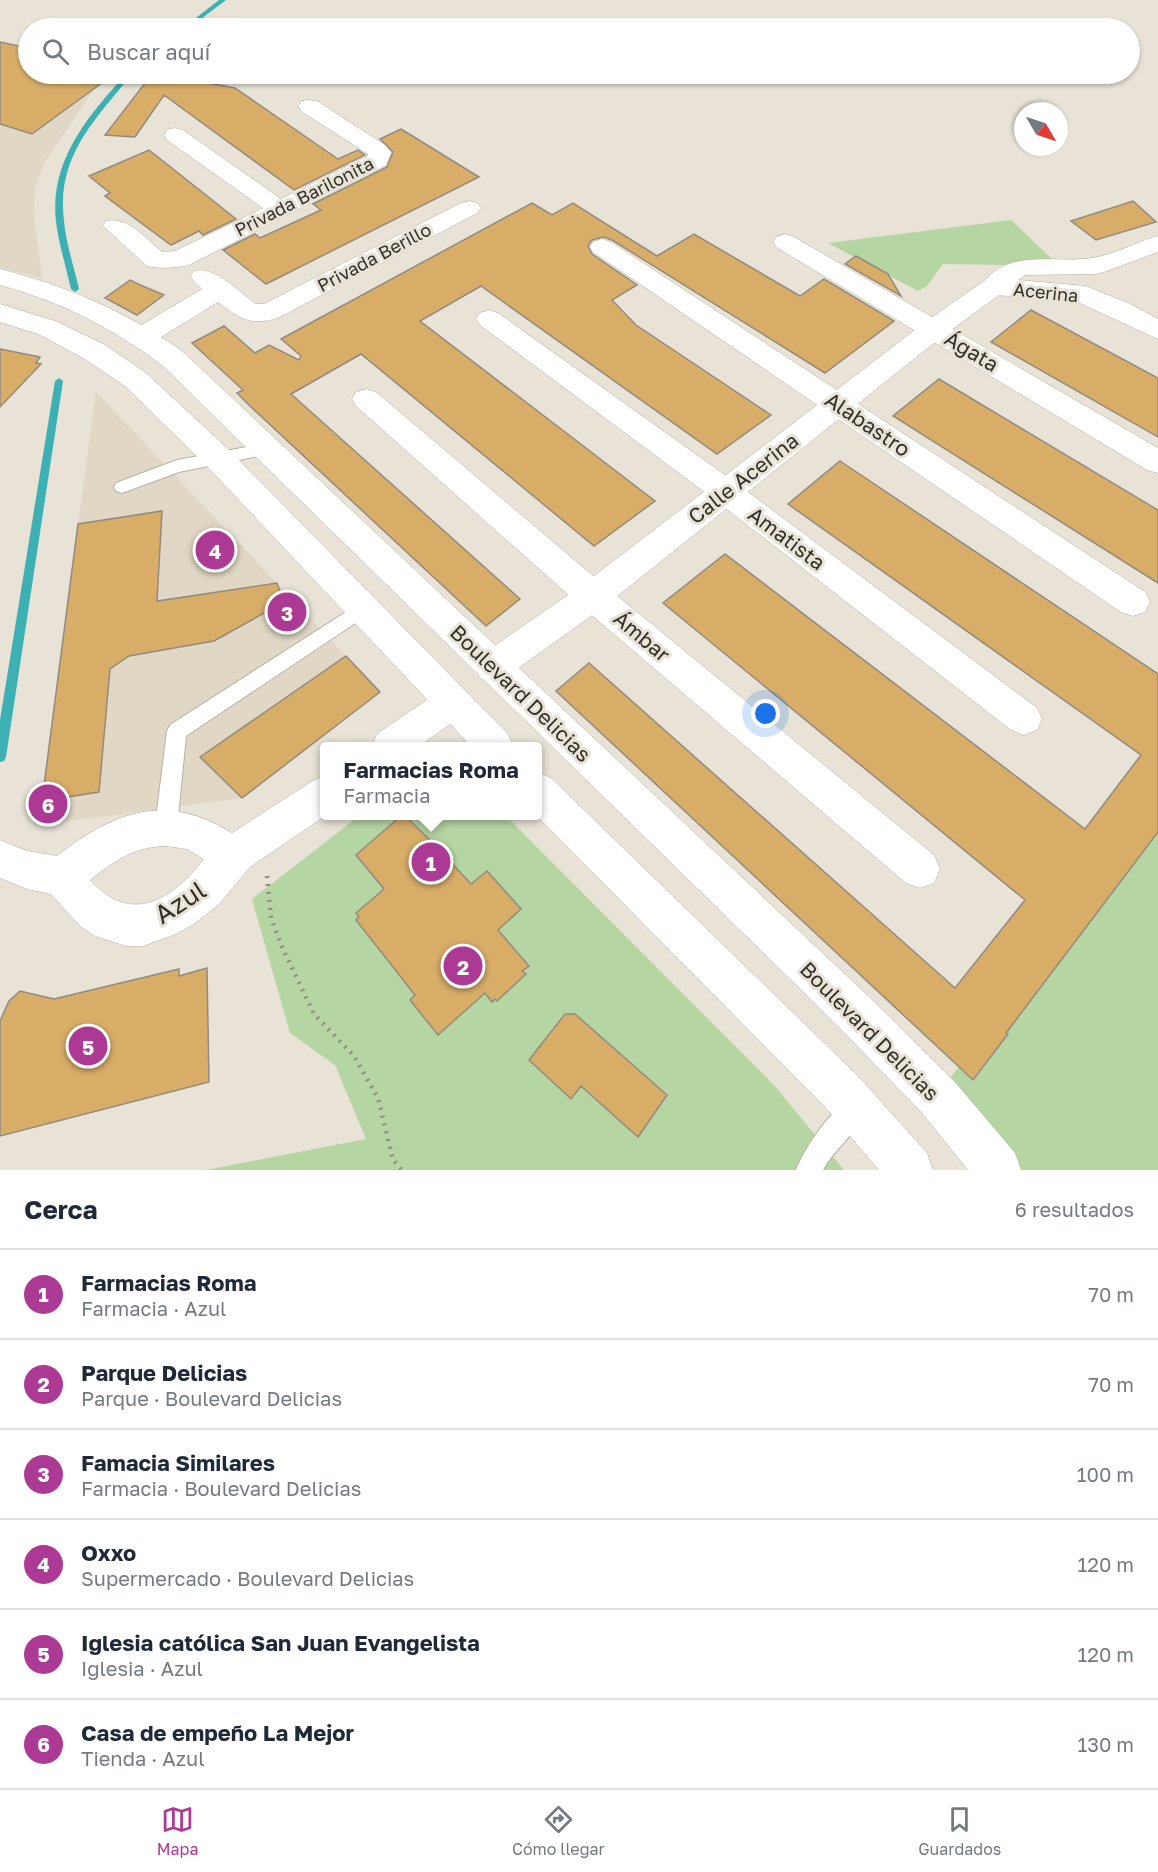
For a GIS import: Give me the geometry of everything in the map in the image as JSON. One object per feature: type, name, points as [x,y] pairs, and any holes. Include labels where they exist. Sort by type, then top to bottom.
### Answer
[{"type":"street","name":"Privada Barilonita","points":[[180,259],[374,164],[380,157],[377,150],[309,106]]},
{"type":"street","points":[[175,135],[280,209]]},
{"type":"street","name":"Privada Berillo","points":[[180,259],[250,313],[260,314],[280,307],[469,208]]},
{"type":"street","points":[[115,226],[156,260],[180,259]]},
{"type":"street","name":"Ágata","points":[[785,242],[1158,462]]},
{"type":"street","name":"Acerina","points":[[993,287],[1016,269],[1095,266],[1158,244]]},
{"type":"street","name":"Alabastro","points":[[602,247],[1133,602]]},
{"type":"street","name":"Boulevard Delicias","points":[[0,277],[84,305],[143,336],[172,358],[492,667],[849,1006],[938,1097],[998,1170]]},
{"type":"street","name":"Calle Acerina","points":[[492,667],[593,596],[725,490],[934,329],[993,287]]},
{"type":"street","name":"Acerina","points":[[993,287],[1077,292],[1121,310],[1158,330]]},
{"type":"street","points":[[143,336],[219,290]]},
{"type":"street","points":[[0,313],[48,328],[103,358],[136,380],[217,457],[490,742]]},
{"type":"street","name":"Amatista","points":[[489,318],[725,490],[1024,719]]},
{"type":"street","name":"Ámbar","points":[[366,399],[593,596],[920,869]]},
{"type":"street","points":[[397,742],[453,702]]},
{"type":"street","points":[[542,795],[856,1109],[910,1170]]},
{"type":"street","name":"Azul","points":[[63,877],[82,903],[105,920],[124,926],[142,926],[160,920],[201,894],[246,848],[320,797]]},
{"type":"street","points":[[0,859],[27,870],[63,877],[116,838],[148,827],[185,830],[202,837],[246,848]]},
{"type":"lane","points":[[122,487],[177,466],[268,449]]},
{"type":"lane","points":[[166,827],[177,731],[363,609]]},
{"type":"lane","points":[[809,1170],[823,1145],[856,1109]]},
{"type":"path","points":[[246,848],[269,885],[271,918],[282,947],[314,1014],[354,1056],[378,1098],[393,1160],[402,1170]]},
{"type":"shaded area","points":[[0,42],[18,46],[18,84],[98,84],[45,161],[35,188],[34,217],[42,278],[0,268]]},
{"type":"shaded area","points":[[96,392],[380,692],[242,798],[38,825]]},
{"type":"green space","points":[[1011,220],[1052,259],[1010,265],[943,264],[927,286],[918,291],[828,243]]},
{"type":"green space","points":[[1158,814],[1158,1170],[978,1170],[925,1110]]},
{"type":"green space","points":[[354,820],[510,820],[773,1084],[844,1170],[206,1170],[366,1139],[335,1065],[290,1033],[252,899]]},
{"type":"building","points":[[0,42],[18,46],[18,84],[100,84],[32,134],[0,124]]},
{"type":"building","points":[[144,84],[213,84],[235,88],[338,159],[358,150],[365,155],[294,190],[164,95],[135,137],[105,135]]},
{"type":"building","points":[[401,129],[479,177],[266,284],[223,250],[255,234],[260,238],[321,210],[313,204],[387,167],[393,152],[380,139]]},
{"type":"building","points":[[149,150],[236,219],[203,235],[199,231],[171,245],[105,196],[110,193],[89,176]]},
{"type":"building","points":[[1133,201],[1156,222],[1096,240],[1071,221]]},
{"type":"building","points":[[532,203],[552,215],[573,203],[657,256],[694,234],[800,296],[824,279],[894,321],[825,373],[612,240],[603,237],[592,240],[588,246],[592,254],[637,285],[612,300],[636,325],[771,415],[717,454],[481,286],[420,321],[655,501],[594,546],[361,354],[291,394],[520,599],[486,626],[251,407],[237,393],[243,390],[192,343],[224,326],[255,353],[269,345],[299,360],[301,356],[281,339]]},
{"type":"building","points":[[856,256],[888,274],[901,296],[845,264]]},
{"type":"building","points":[[130,280],[164,295],[137,315],[105,298]]},
{"type":"building","points":[[1031,310],[1158,378],[1158,437],[991,342]]},
{"type":"building","points":[[0,349],[40,357],[36,363],[41,364],[0,407]]},
{"type":"building","points":[[939,379],[1158,510],[1158,583],[893,416]]},
{"type":"building","points":[[840,461],[1158,674],[1158,832],[973,1080],[556,691],[589,663],[955,988],[1025,900],[663,603],[725,554],[1085,829],[1141,755],[788,504]]},
{"type":"building","points":[[162,511],[157,601],[277,583],[284,602],[214,641],[129,656],[110,669],[99,792],[42,801],[78,524]]},
{"type":"building","points":[[346,656],[380,692],[242,798],[200,757]]},
{"type":"building","points":[[396,820],[409,820],[471,884],[487,871],[521,909],[498,930],[529,966],[522,971],[526,974],[497,1001],[495,999],[492,1002],[485,993],[438,1035],[410,1000],[415,995],[356,920],[359,917],[356,913],[384,889],[356,855]]},
{"type":"building","points":[[207,968],[209,1082],[0,1136],[0,1021],[9,1001],[20,991],[54,999],[179,969],[179,976]]},
{"type":"building","points":[[565,1014],[575,1014],[667,1095],[638,1137],[581,1086],[571,1099],[529,1060]]},
{"type":"waterway","points":[[199,18],[223,0]]},
{"type":"waterway","points":[[75,289],[63,241],[59,212],[64,170],[79,136],[120,84]]},
{"type":"waterway","points":[[0,757],[59,381]]},
{"type":"place","name":"Oxxo","points":[[215,550]]},
{"type":"place","name":"Famacia Similares","points":[[287,612]]},
{"type":"place","name":"Casa de empeño La Mejor","points":[[48,804]]},
{"type":"place","name":"Farmacias Roma","points":[[431,862]]},
{"type":"place","name":"Parque Delicias","points":[[463,966]]},
{"type":"place","name":"Iglesia católica San Juan Evangelista","points":[[88,1046]]}]
